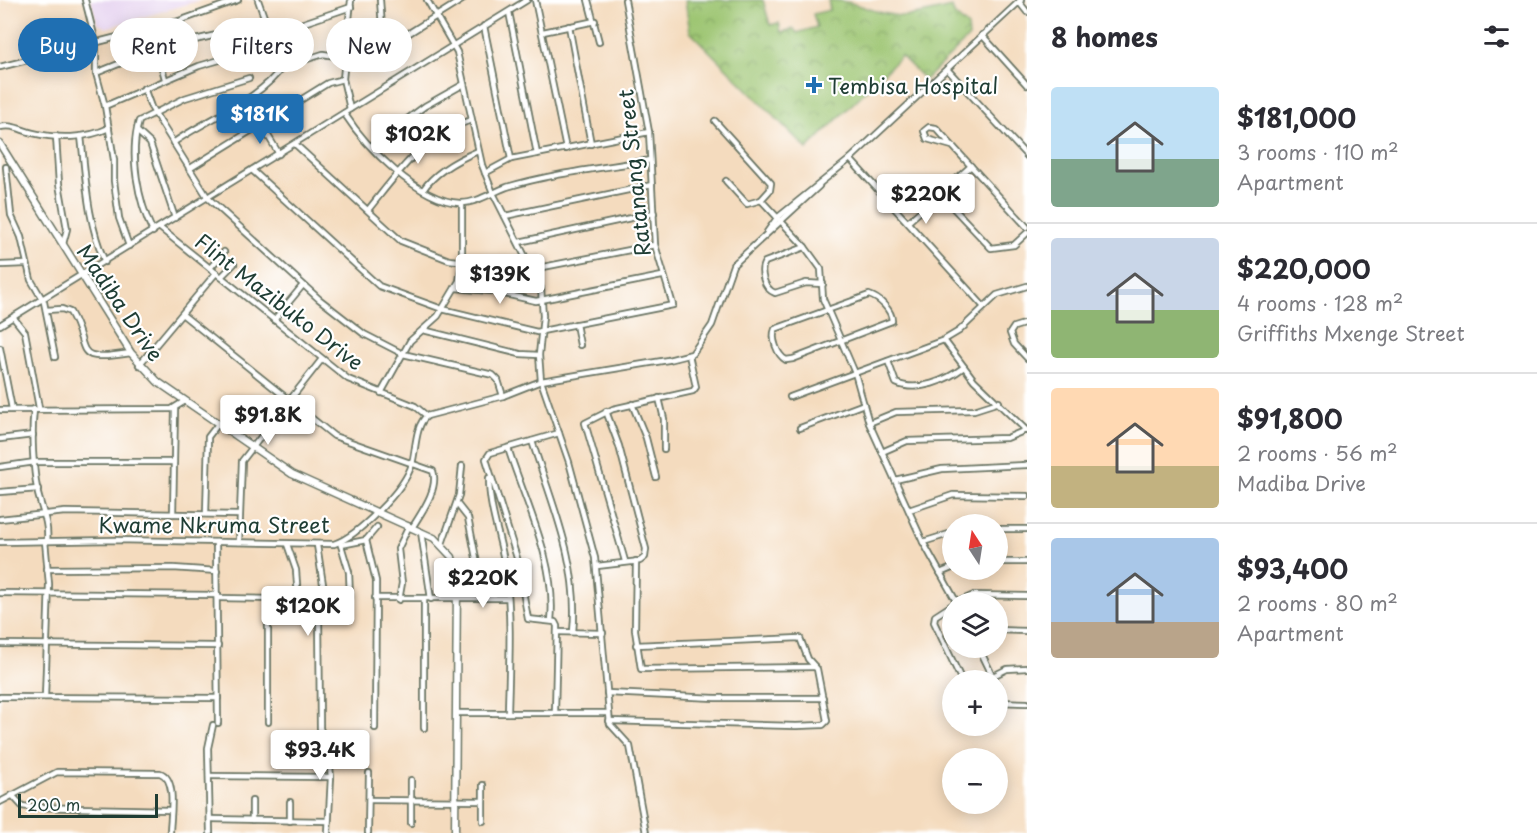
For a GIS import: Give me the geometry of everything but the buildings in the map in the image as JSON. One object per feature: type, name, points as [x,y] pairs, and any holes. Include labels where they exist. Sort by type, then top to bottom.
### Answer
[{"type":"street","points":[[86,0],[90,18]]},
{"type":"street","points":[[182,18],[238,0]]},
{"type":"street","points":[[258,0],[265,18]]},
{"type":"street","points":[[350,18],[351,0]]},
{"type":"street","points":[[380,0],[381,18]]},
{"type":"street","points":[[427,0],[454,46],[484,173],[539,281],[543,300],[543,332],[539,355],[541,381],[559,433],[597,566],[609,721],[630,747],[646,833]]},
{"type":"street","points":[[412,32],[462,0]]},
{"type":"street","points":[[0,325],[526,0]]},
{"type":"street","points":[[535,0],[566,149]]},
{"type":"street","points":[[588,0],[599,42]]},
{"type":"street","name":"Ratanang Street","points":[[576,324],[673,305],[662,276],[655,245],[649,132],[625,0]]},
{"type":"street","points":[[427,416],[503,396],[541,381],[689,355],[699,347],[717,309],[733,266],[780,220],[850,159],[1020,1],[1027,12]]},
{"type":"street","points":[[314,19],[351,7]]},
{"type":"street","points":[[509,12],[537,154]]},
{"type":"street","points":[[543,32],[595,21]]},
{"type":"street","points":[[484,26],[512,159]]},
{"type":"street","points":[[569,26],[591,144]]},
{"type":"street","points":[[982,35],[1027,85]]},
{"type":"street","points":[[0,67],[18,62]]},
{"type":"street","points":[[105,106],[144,88],[210,65]]},
{"type":"street","points":[[110,68],[96,74],[105,106],[114,159],[115,197],[122,230],[129,246]]},
{"type":"street","points":[[947,69],[1027,156]]},
{"type":"street","points":[[163,72],[165,80]]},
{"type":"street","points":[[173,142],[264,88],[279,72]]},
{"type":"street","points":[[344,72],[343,79],[350,109]]},
{"type":"street","points":[[153,232],[145,213],[140,191],[136,147],[139,121],[185,98],[249,78]]},
{"type":"street","points":[[189,170],[328,83],[343,79]]},
{"type":"street","points":[[370,146],[425,106],[464,84]]},
{"type":"street","points":[[144,88],[189,170],[208,198],[303,285],[364,334],[403,354],[493,375],[498,380],[503,396]]},
{"type":"street","points":[[344,113],[358,134],[399,172],[423,190],[462,204],[526,183],[650,160]]},
{"type":"street","points":[[368,210],[420,148],[451,128],[471,120]]},
{"type":"street","points":[[715,121],[771,183],[770,190],[761,200],[747,204],[726,181]]},
{"type":"street","points":[[261,124],[279,154]]},
{"type":"street","points":[[0,127],[11,125],[30,132],[56,136],[81,136],[109,128]]},
{"type":"street","points":[[952,146],[927,139],[924,135],[926,129],[936,128],[1027,227]]},
{"type":"street","points":[[138,132],[150,143],[175,218]]},
{"type":"street","points":[[484,173],[512,159],[649,132]]},
{"type":"street","points":[[56,136],[58,184],[67,229],[63,244]]},
{"type":"street","points":[[81,136],[86,199],[96,242],[105,262]]},
{"type":"street","name":"Madiba Drive","points":[[0,144],[130,353],[140,364],[185,401],[304,482],[411,527],[442,544]]},
{"type":"street","points":[[295,144],[401,241],[462,262],[533,269],[655,245]]},
{"type":"street","points":[[423,190],[434,177],[478,151]]},
{"type":"street","points":[[850,159],[984,307]]},
{"type":"street","points":[[908,222],[971,166]]},
{"type":"street","points":[[6,167],[11,215],[21,237],[26,264],[46,309],[55,357]]},
{"type":"street","points":[[252,170],[379,286],[442,309],[533,332],[543,332],[576,324],[580,345]]},
{"type":"street","points":[[505,216],[652,185]]},
{"type":"street","points":[[940,194],[991,248],[1014,245],[1027,233]]},
{"type":"street","points":[[761,200],[805,247],[821,269],[822,292],[827,311],[839,342],[855,373],[869,423],[923,542],[950,592]]},
{"type":"street","points":[[381,393],[410,341],[442,309],[455,288],[462,262],[462,204]]},
{"type":"street","points":[[519,242],[654,213]]},
{"type":"street","name":"Flint Mazibuko Drive","points":[[160,228],[348,379],[420,408],[427,416]]},
{"type":"street","points":[[805,247],[765,262],[762,270],[767,287],[774,293],[806,283],[823,284]]},
{"type":"street","points":[[210,268],[225,252]]},
{"type":"street","points":[[0,265],[26,264]]},
{"type":"street","points":[[221,277],[234,264]]},
{"type":"street","points":[[140,364],[216,273]]},
{"type":"street","points":[[455,288],[491,291],[525,301],[543,300],[662,276]]},
{"type":"street","points":[[274,320],[303,285]]},
{"type":"street","points":[[790,397],[944,340],[959,331],[1001,292],[1027,286]]},
{"type":"street","points":[[872,295],[893,317],[890,322],[839,342],[786,360],[778,350],[773,336],[775,329],[872,295]]},
{"type":"street","points":[[46,309],[62,309],[70,312],[81,347],[86,352],[108,356],[130,353]]},
{"type":"street","points":[[183,315],[334,436],[431,470],[435,478],[427,501],[398,549],[402,584],[399,600]]},
{"type":"street","points":[[13,317],[25,332],[37,408],[33,435],[38,489],[44,514],[48,594],[45,697]]},
{"type":"street","points":[[1027,323],[1014,327],[1010,333],[1014,344],[1027,358]]},
{"type":"street","points":[[423,330],[520,354],[539,355]]},
{"type":"street","points":[[882,452],[907,441],[1007,438],[1026,430],[985,391],[944,340]]},
{"type":"street","points":[[0,348],[12,409]]},
{"type":"street","points":[[625,561],[585,425],[588,419],[606,411],[696,390],[689,355]]},
{"type":"street","points":[[239,542],[241,467],[252,448],[322,359]]},
{"type":"street","points":[[888,361],[896,383],[904,386],[945,380],[964,367]]},
{"type":"street","points":[[659,398],[664,419],[664,449]]},
{"type":"street","points":[[0,410],[175,409],[185,401]]},
{"type":"street","points":[[869,423],[897,412],[974,410],[999,402]]},
{"type":"street","points":[[632,404],[646,438],[656,477]]},
{"type":"street","points":[[800,428],[864,404]]},
{"type":"street","points":[[173,514],[175,409]]},
{"type":"street","points":[[597,566],[636,561],[645,557],[645,539],[619,446],[606,411]]},
{"type":"street","name":"Kwame Nkruma Street","points":[[0,543],[46,541],[341,544],[401,486],[412,464],[422,423],[427,416]]},
{"type":"street","points":[[206,514],[208,437],[218,424]]},
{"type":"street","points":[[508,713],[508,598],[503,555],[490,508],[486,459],[488,455],[559,433]]},
{"type":"street","points":[[0,439],[33,435]]},
{"type":"street","points":[[532,441],[566,543],[575,594],[573,632]]},
{"type":"street","points":[[508,448],[542,552],[552,600],[551,621]]},
{"type":"street","points":[[0,467],[35,462],[174,462]]},
{"type":"street","points":[[895,480],[942,469],[1027,465]]},
{"type":"street","points":[[455,833],[456,568],[442,544],[457,504],[462,466]]},
{"type":"street","points":[[489,475],[499,498],[515,552],[528,619],[556,623],[555,713]]},
{"type":"street","points":[[0,492],[38,489]]},
{"type":"street","points":[[909,510],[953,495],[1027,496]]},
{"type":"street","points":[[457,504],[468,518],[484,598]]},
{"type":"street","points":[[0,519],[44,514],[239,515]]},
{"type":"street","points":[[350,597],[348,572],[341,544],[366,540],[377,527]]},
{"type":"street","points":[[1008,529],[1027,529]]},
{"type":"street","points":[[421,532],[431,599]]},
{"type":"street","points":[[923,542],[942,536]]},
{"type":"street","points":[[366,540],[376,581],[375,728]]},
{"type":"street","points":[[210,833],[208,748],[216,724],[218,698],[216,542]]},
{"type":"street","points":[[287,544],[297,577],[298,598]]},
{"type":"street","points":[[317,545],[322,575],[320,728],[329,757],[332,777],[328,833]]},
{"type":"street","points":[[636,561],[636,645],[643,669],[814,667]]},
{"type":"street","points":[[1008,562],[1027,562]]},
{"type":"street","points":[[47,569],[173,568],[217,572]]},
{"type":"street","points":[[0,593],[322,600]]},
{"type":"street","points":[[1008,596],[1027,596]]},
{"type":"street","points":[[268,598],[268,722]]},
{"type":"street","points":[[375,598],[424,600],[508,598]]},
{"type":"street","points":[[424,600],[424,728]]},
{"type":"street","points":[[942,612],[935,616],[934,622],[942,639]]},
{"type":"street","points":[[1008,630],[1027,631]]},
{"type":"street","points":[[557,632],[603,633]]},
{"type":"street","points":[[609,721],[823,725],[828,719],[814,667],[799,637],[636,645]]},
{"type":"street","points":[[0,644],[218,646]]},
{"type":"street","points":[[1006,670],[1027,668]]},
{"type":"street","points":[[607,693],[715,698],[823,698]]},
{"type":"street","points":[[0,697],[218,698]]},
{"type":"street","points":[[1008,702],[1027,703]]},
{"type":"street","points":[[456,713],[608,713]]},
{"type":"street","points":[[0,802],[57,772],[160,773],[170,780],[170,833]]},
{"type":"street","points":[[368,833],[369,773]]},
{"type":"street","points":[[209,776],[332,777]]},
{"type":"street","points":[[411,780],[411,823]]},
{"type":"street","points":[[483,784],[483,821]]},
{"type":"street","points":[[12,795],[25,807],[170,810]]},
{"type":"street","points":[[369,800],[483,801]]},
{"type":"street","points":[[252,801],[252,820]]},
{"type":"street","points":[[290,802],[290,821]]},
{"type":"street","points":[[210,819],[328,822]]},
{"type":"shaded area","points":[[91,0],[201,0],[140,18],[110,18],[110,27],[106,28],[98,24],[98,18],[96,18]]},
{"type":"green space","name":"Tembisa Hospital","points":[[685,0],[763,0],[770,25],[779,23],[781,32],[794,29],[797,33],[817,27],[813,14],[830,10],[828,0],[848,2],[882,13],[901,16],[952,7],[954,14],[968,27],[969,37],[925,80],[901,56],[807,149],[690,32]]},
{"type":"place","name":"Tembisa Hospital","points":[[814,85]]}]
